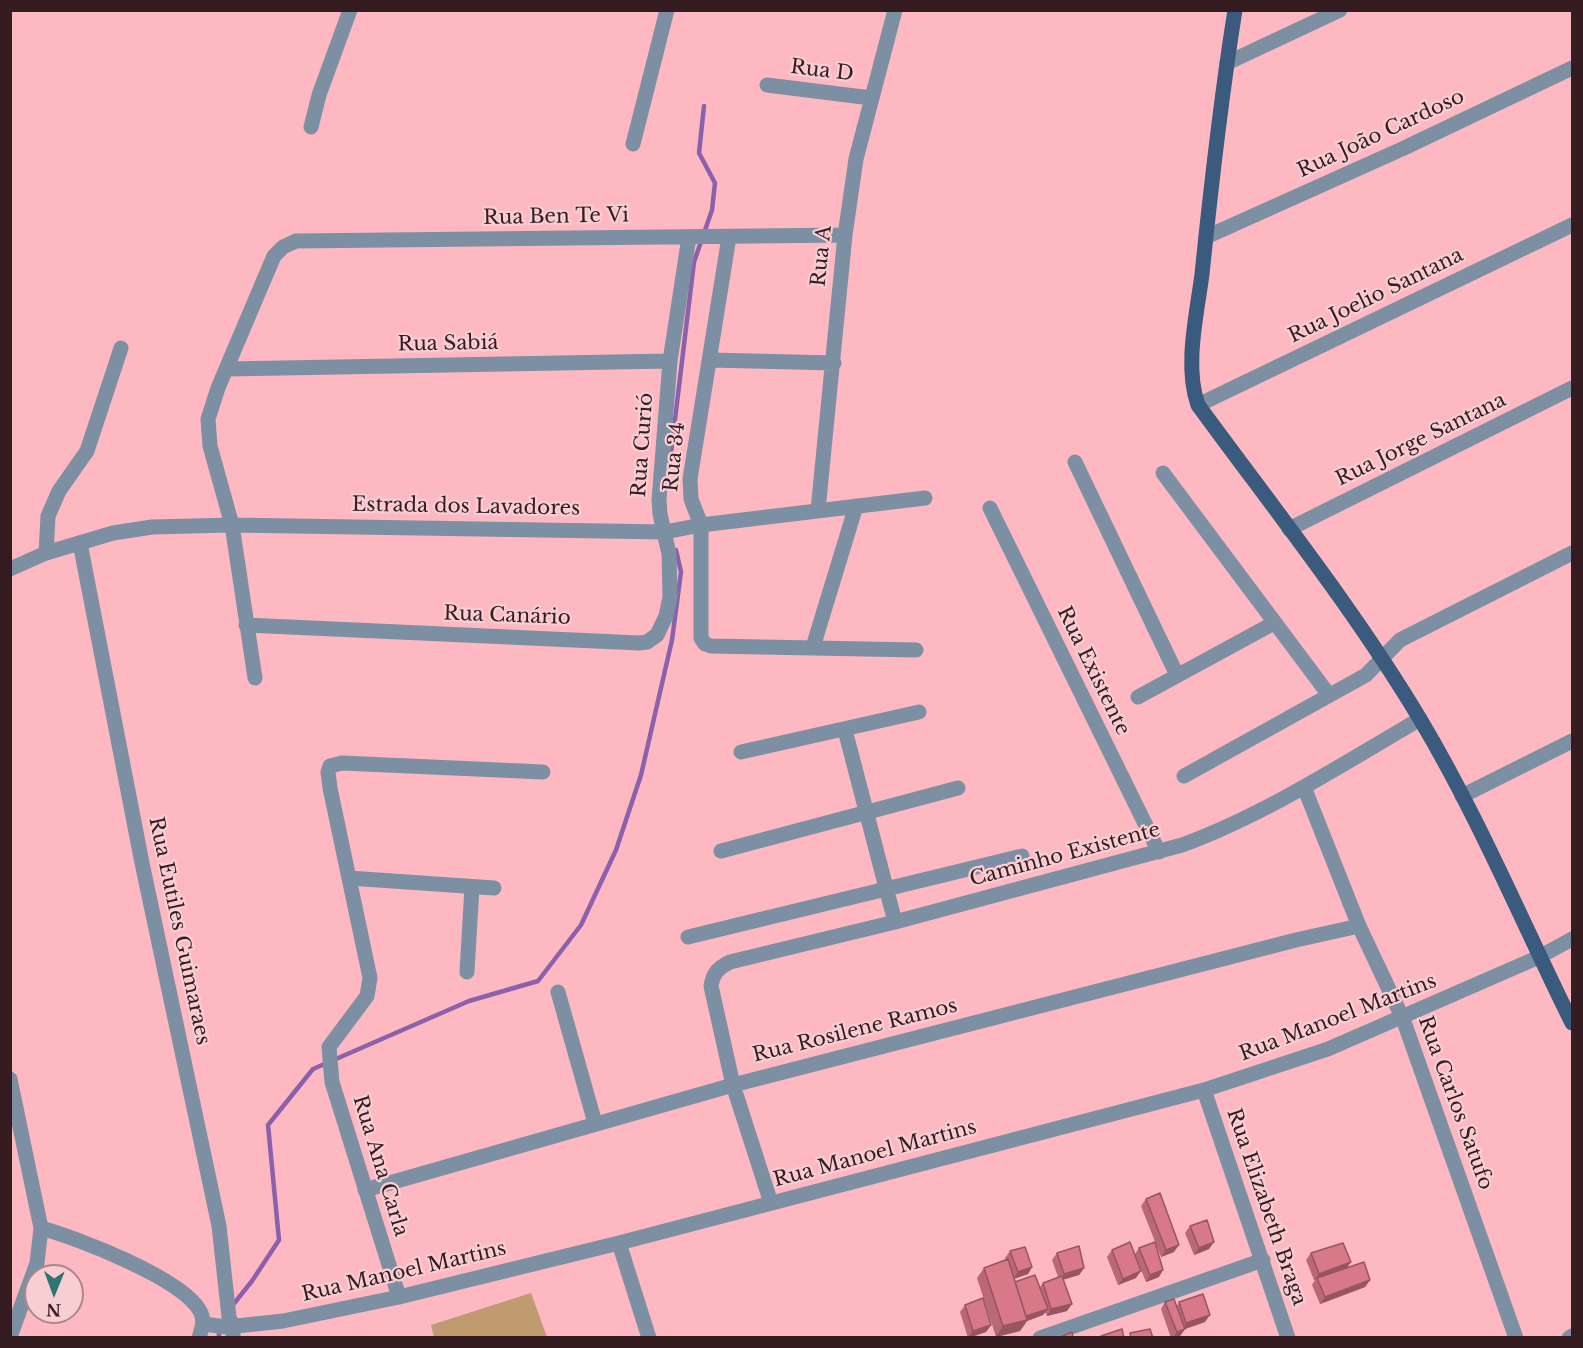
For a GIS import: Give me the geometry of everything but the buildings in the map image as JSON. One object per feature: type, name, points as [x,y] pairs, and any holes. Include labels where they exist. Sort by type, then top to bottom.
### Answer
[{"type":"main road","points":[[1235,10],[1206,237],[1192,364],[1193,390],[1198,405],[1356,619],[1420,719],[1462,796],[1572,1023]]},
{"type":"street","points":[[311,127],[319,95],[350,10]]},
{"type":"street","points":[[633,144],[667,10]]},
{"type":"street","name":"Rua A","points":[[818,510],[845,236],[856,159],[895,10]]},
{"type":"street","points":[[1227,63],[1340,10]]},
{"type":"street","name":"Rua João Cardoso","points":[[1206,237],[1402,149],[1572,68]]},
{"type":"street","name":"Rua D","points":[[767,85],[871,98]]},
{"type":"street","name":"Rua Joelio Santana","points":[[1198,405],[1572,225]]},
{"type":"street","name":"Rua Ben Te Vi","points":[[228,369],[274,256],[283,247],[296,242],[845,236]]},
{"type":"street","points":[[670,362],[693,237]]},
{"type":"street","name":"Rua 34","points":[[724,238],[710,360],[690,479],[702,642],[711,646],[916,650]]},
{"type":"street","points":[[46,553],[48,516],[58,491],[87,451],[121,348]]},
{"type":"street","points":[[710,360],[834,363]]},
{"type":"street","name":"Rua Sabiá","points":[[228,369],[670,362]]},
{"type":"street","name":"Rua Curió","points":[[667,531],[659,500],[670,362]]},
{"type":"street","points":[[228,369],[210,409],[207,432],[232,525],[255,678]]},
{"type":"street","name":"Rua Jorge Santana","points":[[1289,529],[1572,388]]},
{"type":"street","points":[[1075,462],[1177,675]]},
{"type":"street","points":[[1163,473],[1329,695]]},
{"type":"street","name":"Estrada dos Lavadores","points":[[10,569],[46,553],[131,529],[232,525],[667,531],[925,498]]},
{"type":"street","points":[[813,647],[856,506]]},
{"type":"street","name":"Rua Existente","points":[[990,508],[1159,852]]},
{"type":"street","name":"Rua Canário","points":[[246,625],[647,642],[661,630],[670,597],[667,531]]},
{"type":"street","name":"Rua Eutiles Guimaraes","points":[[80,543],[142,863],[219,1226],[230,1327]]},
{"type":"street","points":[[1184,776],[1366,675],[1400,640],[1572,553]]},
{"type":"street","points":[[1138,697],[1274,623]]},
{"type":"street","points":[[741,752],[919,712]]},
{"type":"street","name":"Caminho Existente","points":[[733,1084],[711,986],[713,974],[730,962],[895,922],[1159,852],[1223,828],[1305,787],[1420,719]]},
{"type":"street","points":[[845,730],[895,922]]},
{"type":"street","points":[[1462,796],[1572,741]]},
{"type":"street","name":"Rua Ana Carla","points":[[399,1297],[332,1082],[328,1047],[367,996],[370,978],[328,772],[330,766],[342,764],[543,772]]},
{"type":"street","name":"Rua Carlos Satufo","points":[[1305,787],[1359,926],[1402,1018],[1516,1338]]},
{"type":"street","points":[[721,851],[958,788]]},
{"type":"street","points":[[688,937],[886,887],[1022,856]]},
{"type":"street","points":[[349,878],[494,888]]},
{"type":"street","points":[[467,972],[471,887]]},
{"type":"street","name":"Rua Rosilene Ramos","points":[[365,1190],[733,1084],[1296,940],[1359,926]]},
{"type":"street","name":"Rua Manoel Martins","points":[[203,1329],[283,1321],[399,1297],[619,1243],[1204,1090],[1328,1049],[1539,957],[1572,939]]},
{"type":"street","points":[[558,992],[595,1123]]},
{"type":"street","points":[[10,1079],[41,1228],[36,1263],[10,1338]]},
{"type":"street","points":[[733,1084],[771,1203]]},
{"type":"street","name":"Rua Elizabeth Braga","points":[[1204,1090],[1288,1338]]},
{"type":"street","points":[[41,1228],[91,1244],[177,1288],[201,1312],[203,1329]]},
{"type":"street","points":[[619,1243],[649,1338]]},
{"type":"street","points":[[1040,1338],[1263,1260]]},
{"type":"shaded area","points":[[531,1293],[547,1337],[434,1337],[431,1325]]},
{"type":"waterway","points":[[669,469],[694,262],[712,210],[715,183],[699,153],[704,106]]},
{"type":"waterway","points":[[232,1306],[279,1240],[268,1125],[313,1069],[469,1001],[538,981],[581,925],[616,850],[641,775],[672,640],[681,572],[676,550]]},
{"type":"waterway","points":[[219,1328],[219,1338]]}]
